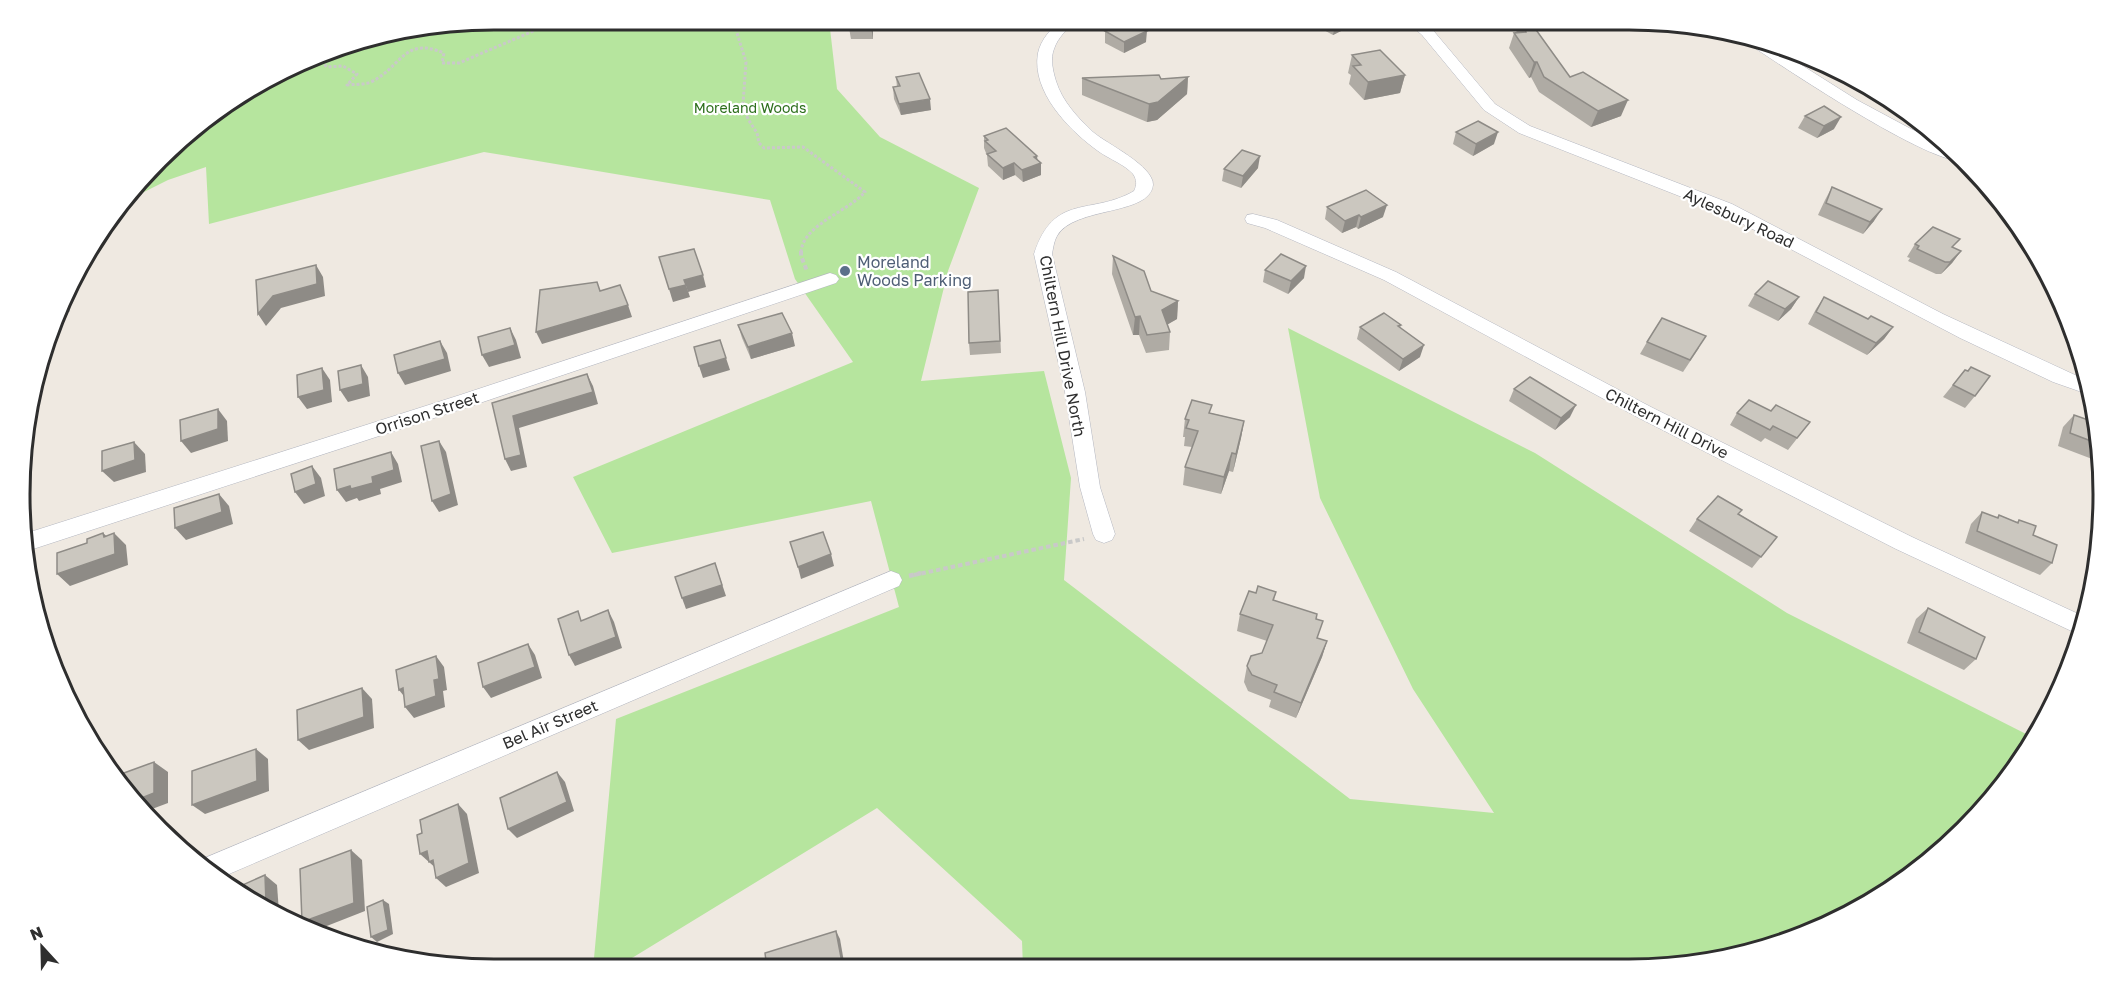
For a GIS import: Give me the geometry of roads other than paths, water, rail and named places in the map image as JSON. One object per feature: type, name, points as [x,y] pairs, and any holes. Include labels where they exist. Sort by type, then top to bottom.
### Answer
[{"type":"street","name":"Chiltern Hill Drive North","points":[[1056,30],[1047,47],[1044,65],[1047,82],[1078,125],[1101,147],[1135,168],[1143,177],[1145,187],[1142,193],[1131,200],[1078,212],[1062,220],[1050,229],[1044,241],[1043,254],[1075,392],[1090,487],[1104,534]]},
{"type":"street","name":"Aylesbury Road","points":[[1424,30],[1467,78],[1471,87],[1489,105],[1533,133],[1560,146],[1647,176],[1726,208],[1949,326],[2080,385]]},
{"type":"street","points":[[1774,54],[1830,91],[1900,131],[1936,146]]},
{"type":"street","name":"Chiltern Hill Drive","points":[[1253,219],[1271,224],[1390,276],[1644,412],[1904,543],[2075,622]]},
{"type":"street","name":"Orrison Street","points":[[33,540],[467,400],[830,279]]},
{"type":"street","name":"Bel Air Street","points":[[216,866],[891,580]]},
{"type":"place","name":"Moreland Woods Parking","points":[[845,271]]},
{"type":"park label","name":"Moreland Woods","points":[[750,107]]}]
